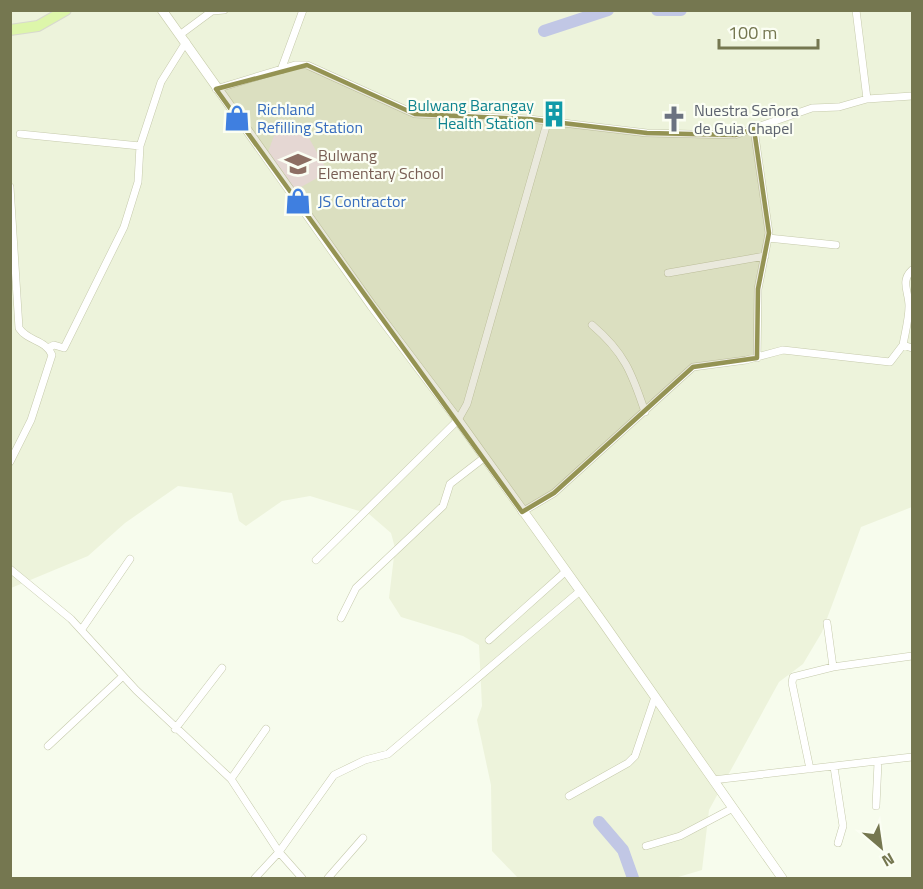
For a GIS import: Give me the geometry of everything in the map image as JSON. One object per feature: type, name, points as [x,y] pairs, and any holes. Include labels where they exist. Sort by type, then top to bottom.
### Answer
[{"type":"main road","points":[[10,30],[38,26],[66,10]]},
{"type":"street","points":[[162,10],[365,297],[485,457],[782,879]]},
{"type":"street","points":[[48,348],[54,345],[64,348],[124,227],[138,182],[140,146],[161,82],[183,38],[208,13],[224,10]]},
{"type":"street","points":[[281,70],[303,10]]},
{"type":"street","points":[[856,10],[867,99]]},
{"type":"street","points":[[216,89],[307,65],[415,114],[547,123],[647,133],[735,135],[812,108],[839,107],[867,99],[912,96]]},
{"type":"street","points":[[316,560],[458,420],[473,387],[547,123]]},
{"type":"street","points":[[754,129],[768,214],[768,238],[758,289],[757,358]]},
{"type":"street","points":[[20,134],[140,146]]},
{"type":"street","points":[[10,186],[19,328],[25,336],[42,342],[52,355],[31,420],[10,462]]},
{"type":"street","points":[[768,238],[836,245]]},
{"type":"street","points":[[668,273],[765,256]]},
{"type":"street","points":[[522,512],[554,493],[693,367],[757,358],[783,350],[890,362],[903,345],[909,307],[905,286],[907,275],[912,270]]},
{"type":"street","points":[[592,325],[610,340],[625,360],[645,411]]},
{"type":"street","points":[[903,345],[912,348]]},
{"type":"street","points":[[341,618],[356,588],[435,514],[442,506],[450,484],[485,457]]},
{"type":"street","points":[[82,629],[130,559]]},
{"type":"street","points":[[10,569],[54,603],[82,629],[175,729],[231,779],[279,852],[302,879]]},
{"type":"street","points":[[489,640],[566,572]]},
{"type":"street","points":[[255,879],[279,852],[334,775],[365,760],[388,754],[580,591]]},
{"type":"street","points":[[827,623],[833,667]]},
{"type":"street","points":[[810,770],[792,679],[796,675],[833,667],[912,656]]},
{"type":"street","points":[[175,729],[222,668]]},
{"type":"street","points":[[48,746],[123,675]]},
{"type":"street","points":[[569,796],[628,763],[635,756],[655,697]]},
{"type":"street","points":[[231,779],[266,729]]},
{"type":"street","points":[[713,780],[912,757]]},
{"type":"street","points":[[876,806],[878,762]]},
{"type":"street","points":[[834,767],[843,826],[838,843]]},
{"type":"street","points":[[646,846],[680,836],[733,808]]},
{"type":"street","points":[[328,879],[363,838]]},
{"type":"highlighted area","points":[[307,65],[415,114],[529,119],[647,133],[735,135],[754,129],[769,233],[758,289],[757,358],[693,367],[554,493],[522,512],[216,89]]},
{"type":"shaded area","points":[[10,11],[912,11],[912,507],[861,527],[822,632],[803,664],[779,682],[709,810],[702,870],[675,878],[518,878],[492,851],[491,785],[477,720],[482,706],[479,645],[463,636],[401,617],[389,598],[395,548],[391,533],[369,514],[310,496],[282,501],[246,526],[239,521],[232,493],[178,486],[125,523],[88,556],[11,588]]},
{"type":"shaded area","name":"Bulwang Elementary School","points":[[280,119],[301,124],[328,172],[292,192],[267,155]]},
{"type":"waterway","points":[[544,31],[608,10]]},
{"type":"waterway","points":[[657,10],[681,10]]},
{"type":"waterway","points":[[599,822],[623,850],[633,878]]},
{"type":"place","name":"Bulwang Barangay Health Station","points":[[554,114]]},
{"type":"place","name":"Richland Refilling Station","points":[[237,118]]},
{"type":"place","name":"Nuestra Señora de Guia Chapel","points":[[674,119]]},
{"type":"place","name":"Bulwang Elementary School","points":[[298,164]]},
{"type":"place","name":"JS Contractor","points":[[298,201]]}]
